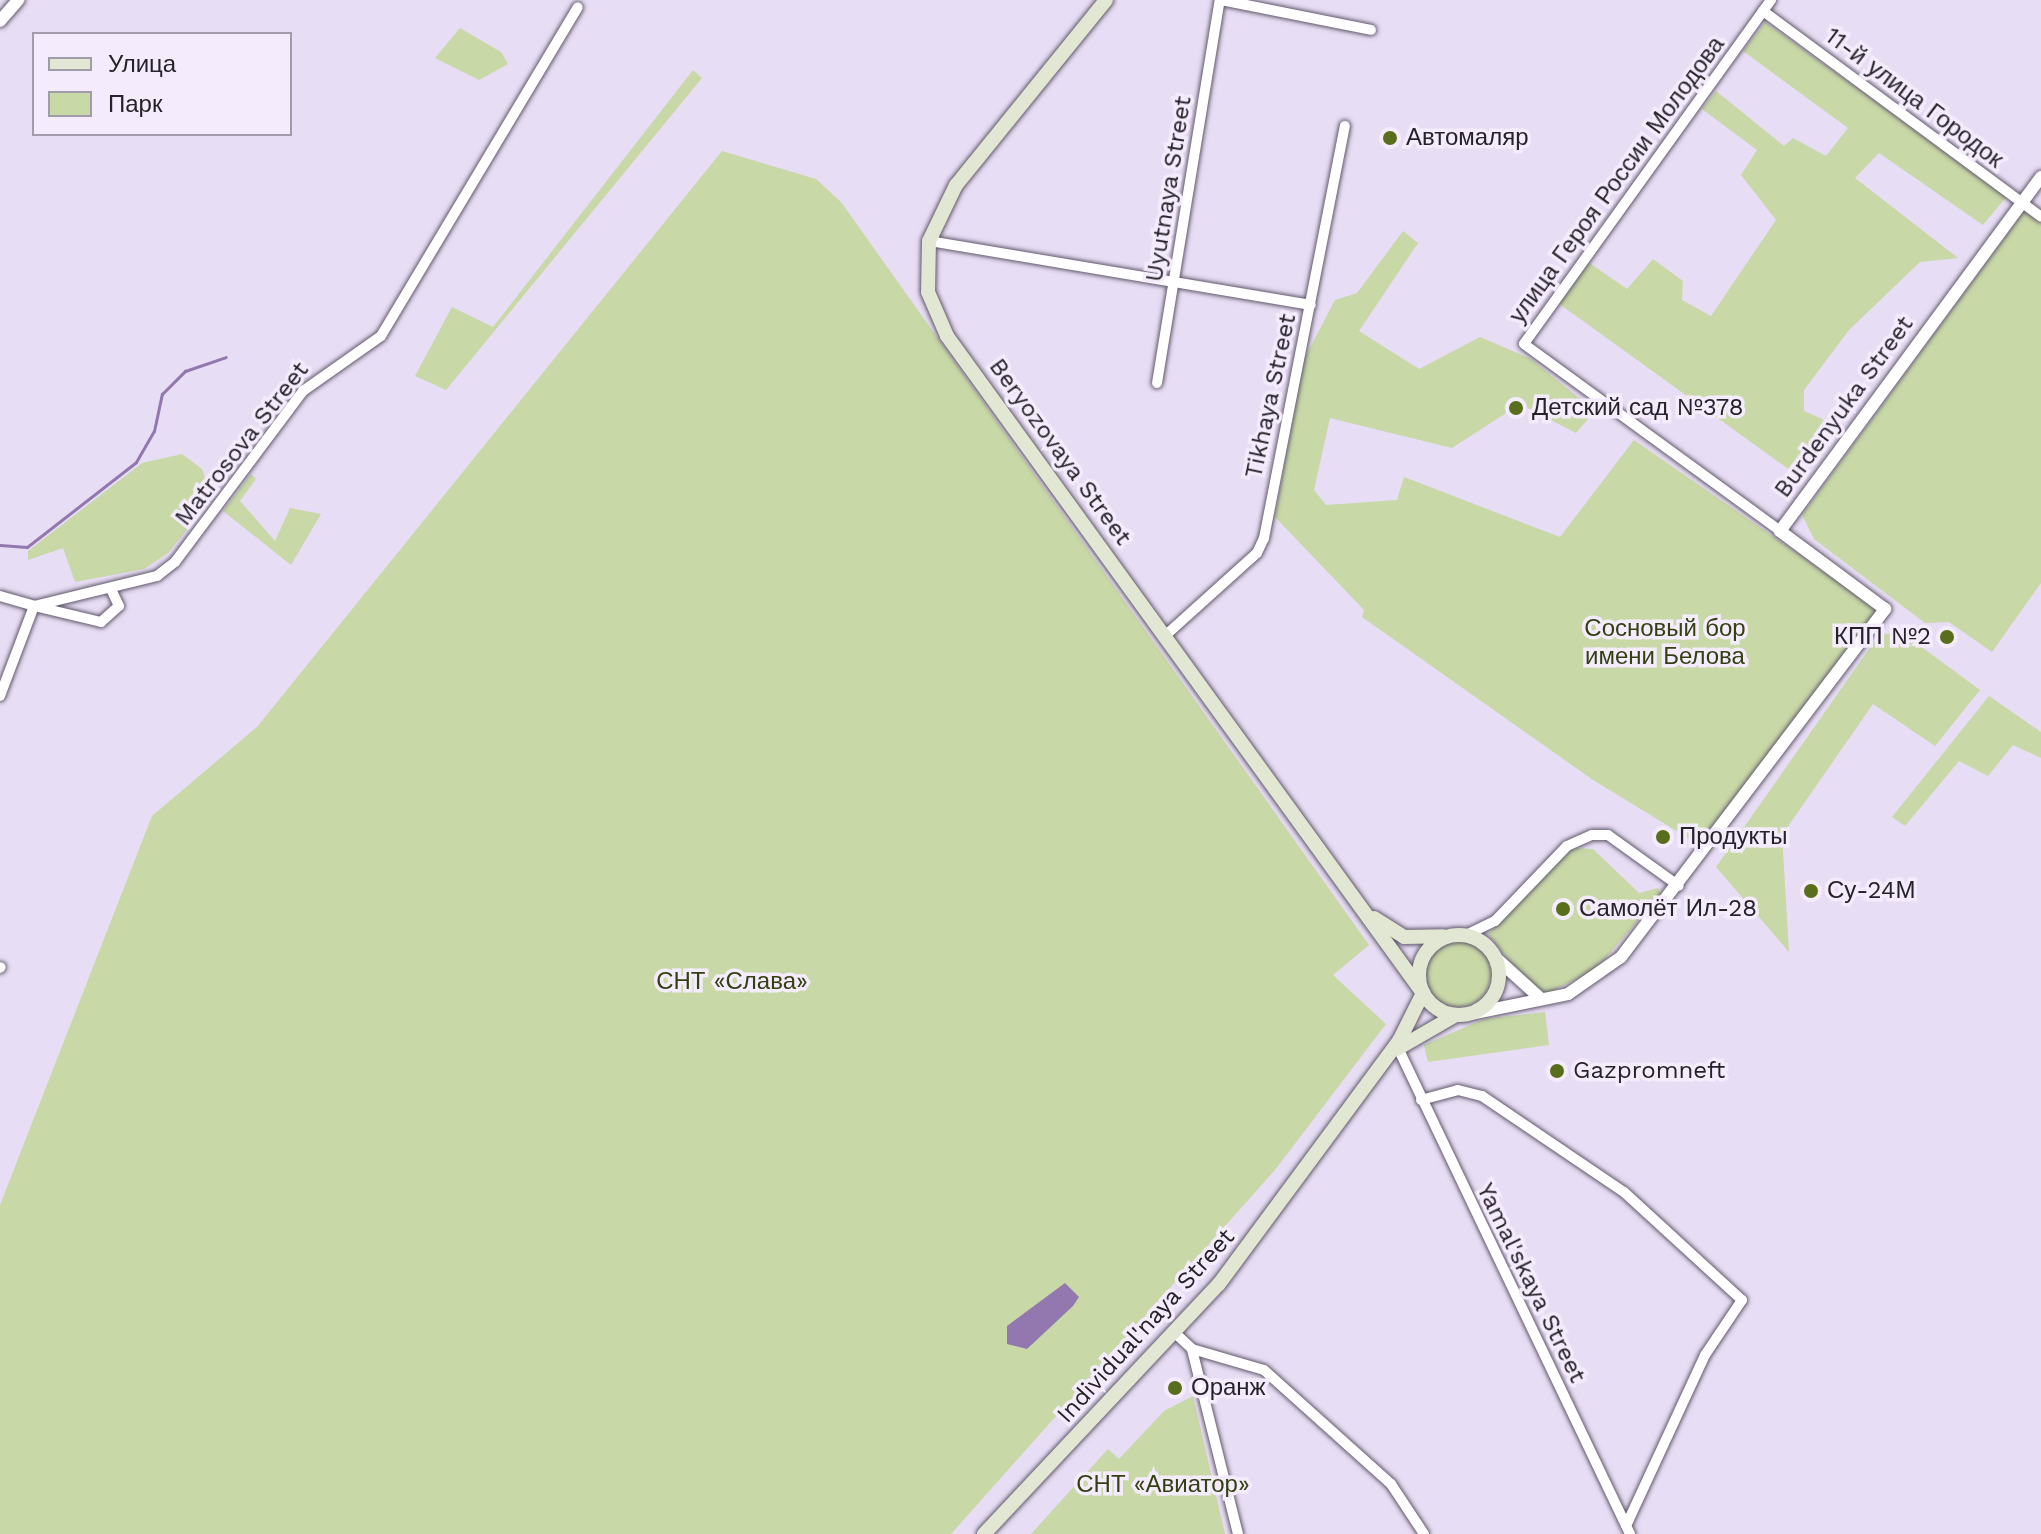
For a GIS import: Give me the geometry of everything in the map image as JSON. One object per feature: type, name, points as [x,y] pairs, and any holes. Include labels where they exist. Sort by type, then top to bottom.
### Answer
[{"type":"main road","name":"Beryozovaya Street","points":[[1106,0],[956,185],[929,241],[928,292],[947,336],[1374,918],[1423,993]]},
{"type":"main road","name":"Beryozovaya Street","points":[[1374,918],[1404,937],[1448,936]]},
{"type":"main road","points":[[1466,935],[1496,958],[1495,992],[1463,1014],[1423,993],[1422,959],[1448,936],[1466,935]]},
{"type":"main road","name":"Individual'naya Street","points":[[984,1534],[1175,1333],[1259,1233],[1385,1059],[1423,993]]},
{"type":"main road","name":"Individual'naya Street","points":[[1385,1059],[1398,1048],[1463,1014]]},
{"type":"street","points":[[0,21],[18,0]]},
{"type":"street","points":[[1220,0],[1371,30]]},
{"type":"street","name":"Uyutnaya Street","points":[[1157,383],[1220,0]]},
{"type":"street","name":"улица Героя России Молодова","points":[[1771,0],[1524,344],[1780,531]]},
{"type":"street","name":"Matrosova Street","points":[[0,596],[34,606],[157,576],[175,562],[303,391],[381,336],[578,7]]},
{"type":"street","name":"11-й улица Городок","points":[[1763,11],[2041,217]]},
{"type":"street","name":"Tikhaya Street","points":[[1167,634],[1257,553],[1264,538],[1345,126]]},
{"type":"street","name":"Burdenyuka Street","points":[[1679,886],[1885,609],[1780,531],[2041,177]]},
{"type":"street","points":[[929,241],[1311,305]]},
{"type":"street","points":[[0,696],[34,606],[101,622],[119,606],[111,589]]},
{"type":"street","points":[[1463,1014],[1541,999],[1596,979],[1679,886],[1608,835],[1592,835],[1549,861],[1495,921],[1466,935]]},
{"type":"street","points":[[1496,958],[1541,999]]},
{"type":"street","name":"Yamal'skaya Street","points":[[1398,1048],[1628,1530]]},
{"type":"street","points":[[1421,1100],[1458,1090],[1482,1096],[1624,1192],[1742,1300],[1705,1355],[1628,1530]]},
{"type":"street","points":[[1175,1333],[1192,1349],[1264,1370],[1391,1484],[1424,1534]]},
{"type":"street","points":[[1192,1349],[1238,1534]]},
{"type":"green space","points":[[1765,22],[2007,196],[1983,225],[1879,153],[1855,178],[1958,258],[1920,262],[1849,330],[1804,390],[1804,411],[1836,425],[1798,476],[1558,303],[1588,262],[1627,289],[1653,259],[1683,281],[1682,300],[1711,316],[1776,220],[1741,175],[1757,150],[1702,109],[1716,91],[1784,146],[1793,138],[1826,156],[1848,128],[1743,51]]},
{"type":"green space","points":[[460,28],[501,52],[508,64],[479,80],[435,58]]},
{"type":"green space","points":[[693,70],[702,78],[446,390],[415,376],[452,307],[493,327]]},
{"type":"green space","name":"СНТ «Слава»","points":[[722,151],[816,179],[841,202],[1369,945],[1333,975],[1386,1024],[1275,1170],[951,1534],[0,1534],[0,1205],[152,816],[257,727]]},
{"type":"green space","points":[[2024,211],[2041,223],[2041,583],[1992,652],[1949,622],[1925,623],[1814,539],[1802,515]]},
{"type":"green space","name":"Сосновый бор имени Белова","points":[[1403,231],[1418,243],[1359,331],[1419,369],[1480,337],[1531,359],[1595,411],[1576,433],[1520,404],[1452,448],[1330,418],[1314,490],[1326,505],[1397,500],[1404,477],[1560,537],[1634,440],[1878,609],[1703,847],[1593,780],[1362,617],[1364,610],[1275,517],[1303,361],[1335,300],[1357,293]]},
{"type":"green space","points":[[182,454],[202,469],[212,499],[168,553],[144,569],[75,582],[63,548],[28,560],[28,551],[142,463]]},
{"type":"green space","points":[[251,474],[256,479],[240,501],[275,541],[290,508],[321,514],[291,565],[223,511]]},
{"type":"green space","points":[[1901,632],[1980,690],[1935,746],[1873,704],[1782,835],[1789,952],[1716,867],[1879,635]]},
{"type":"green space","points":[[1989,696],[2041,732],[2041,758],[2013,745],[1988,776],[1959,761],[1905,826],[1892,817]]},
{"type":"green space","points":[[1573,848],[1593,849],[1639,893],[1658,888],[1661,894],[1597,968],[1549,993],[1532,990],[1488,934]]},
{"type":"green space","points":[[1451,941],[1465,941],[1477,946],[1486,955],[1491,974],[1489,987],[1482,998],[1465,1007],[1451,1007],[1439,1002],[1430,993],[1425,981],[1425,967],[1430,955],[1439,946]]},
{"type":"green space","points":[[1545,1012],[1549,1045],[1428,1062],[1424,1045],[1484,1019]]},
{"type":"green space","name":"СНТ «Авиатор»","points":[[1193,1396],[1225,1534],[1031,1534],[1108,1449],[1119,1459],[1164,1411]]},
{"type":"shaded area","points":[[1065,1283],[1079,1297],[1073,1306],[1027,1349],[1007,1344],[1007,1326]]},
{"type":"waterway","points":[[0,545],[27,547],[136,462],[154,431],[162,394],[185,371],[226,357]]},
{"type":"place","name":"Автомаляр","points":[[1390,138]]},
{"type":"place","name":"Детский сад №378","points":[[1516,408]]},
{"type":"place","name":"КПП №2","points":[[1947,637]]},
{"type":"place","name":"Продукты","points":[[1663,837]]},
{"type":"place","name":"Су-24М","points":[[1811,891]]},
{"type":"place","name":"Самолёт Ил-28","points":[[1563,909]]},
{"type":"place","name":"Gazpromneft","points":[[1557,1071]]},
{"type":"place","name":"Оранж","points":[[1175,1388]]}]
